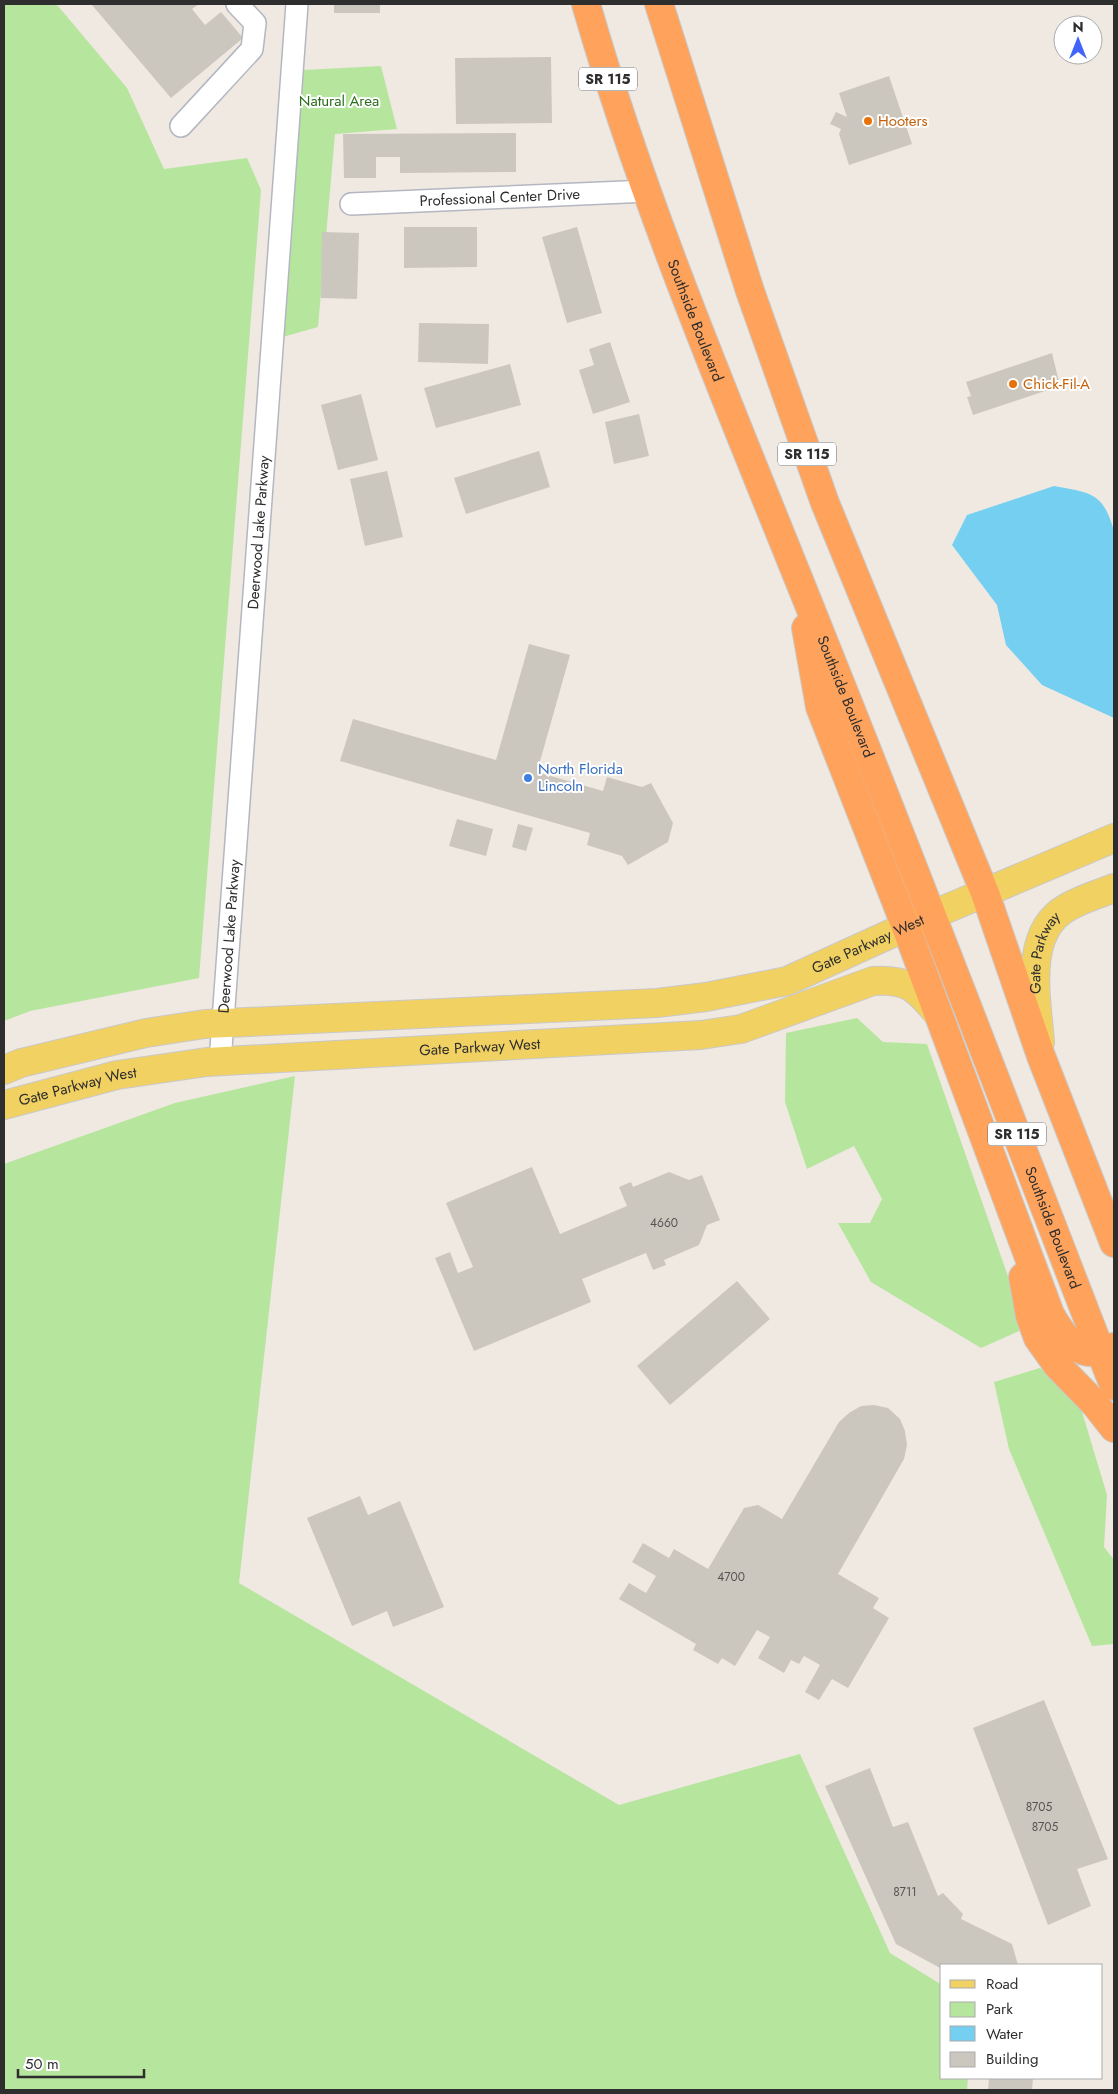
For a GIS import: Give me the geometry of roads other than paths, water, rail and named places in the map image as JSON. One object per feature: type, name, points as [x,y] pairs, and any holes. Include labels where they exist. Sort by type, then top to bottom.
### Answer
[{"type":"highway","name":"Southside Boulevard","points":[[586,4],[603,63],[709,356],[1108,1350],[1114,1386]]},
{"type":"highway","name":"SR 115","points":[[659,4],[750,291],[825,503],[985,893],[1041,1056],[1114,1243]]},
{"type":"highway","points":[[797,573],[820,707],[906,927],[1050,1314],[1065,1340],[1082,1351],[1108,1350]]},
{"type":"highway","points":[[1009,1203],[1030,1316],[1038,1338],[1058,1366],[1095,1404],[1114,1428]]},
{"type":"main road","points":[[932,915],[1114,838]]},
{"type":"main road","name":"Gate Parkway","points":[[1041,1056],[1036,963],[1039,942],[1051,922],[1066,907],[1114,888]]},
{"type":"main road","name":"Gate Parkway West","points":[[4,1070],[21,1063],[146,1034],[223,1022],[657,1003],[734,991],[787,981],[932,915]]},
{"type":"main road","name":"Gate Parkway West","points":[[4,1105],[117,1074],[220,1062],[701,1036],[741,1029],[873,981],[893,980],[918,990],[939,1016]]},
{"type":"main road","points":[[734,991],[741,1029]]},
{"type":"main road","points":[[540,1008],[543,1044]]},
{"type":"street","points":[[181,126],[252,49],[255,23],[236,4]]},
{"type":"street","name":"Deerwood Lake Parkway","points":[[220,1062],[297,4]]},
{"type":"street","name":"Professional Center Drive","points":[[351,204],[648,191]]},
{"type":"water","points":[[1054,486],[1086,493],[1100,501],[1110,518],[1114,531],[1114,718],[1042,685],[1006,645],[997,605],[952,545],[967,515]]},
{"type":"place","name":"Hooters","points":[[868,121]]},
{"type":"place","name":"Chick-Fil-A","points":[[1013,384]]},
{"type":"place","name":"North Florida Lincoln","points":[[528,778]]},
{"type":"park label","name":"Natural Area","points":[[339,101]]}]
